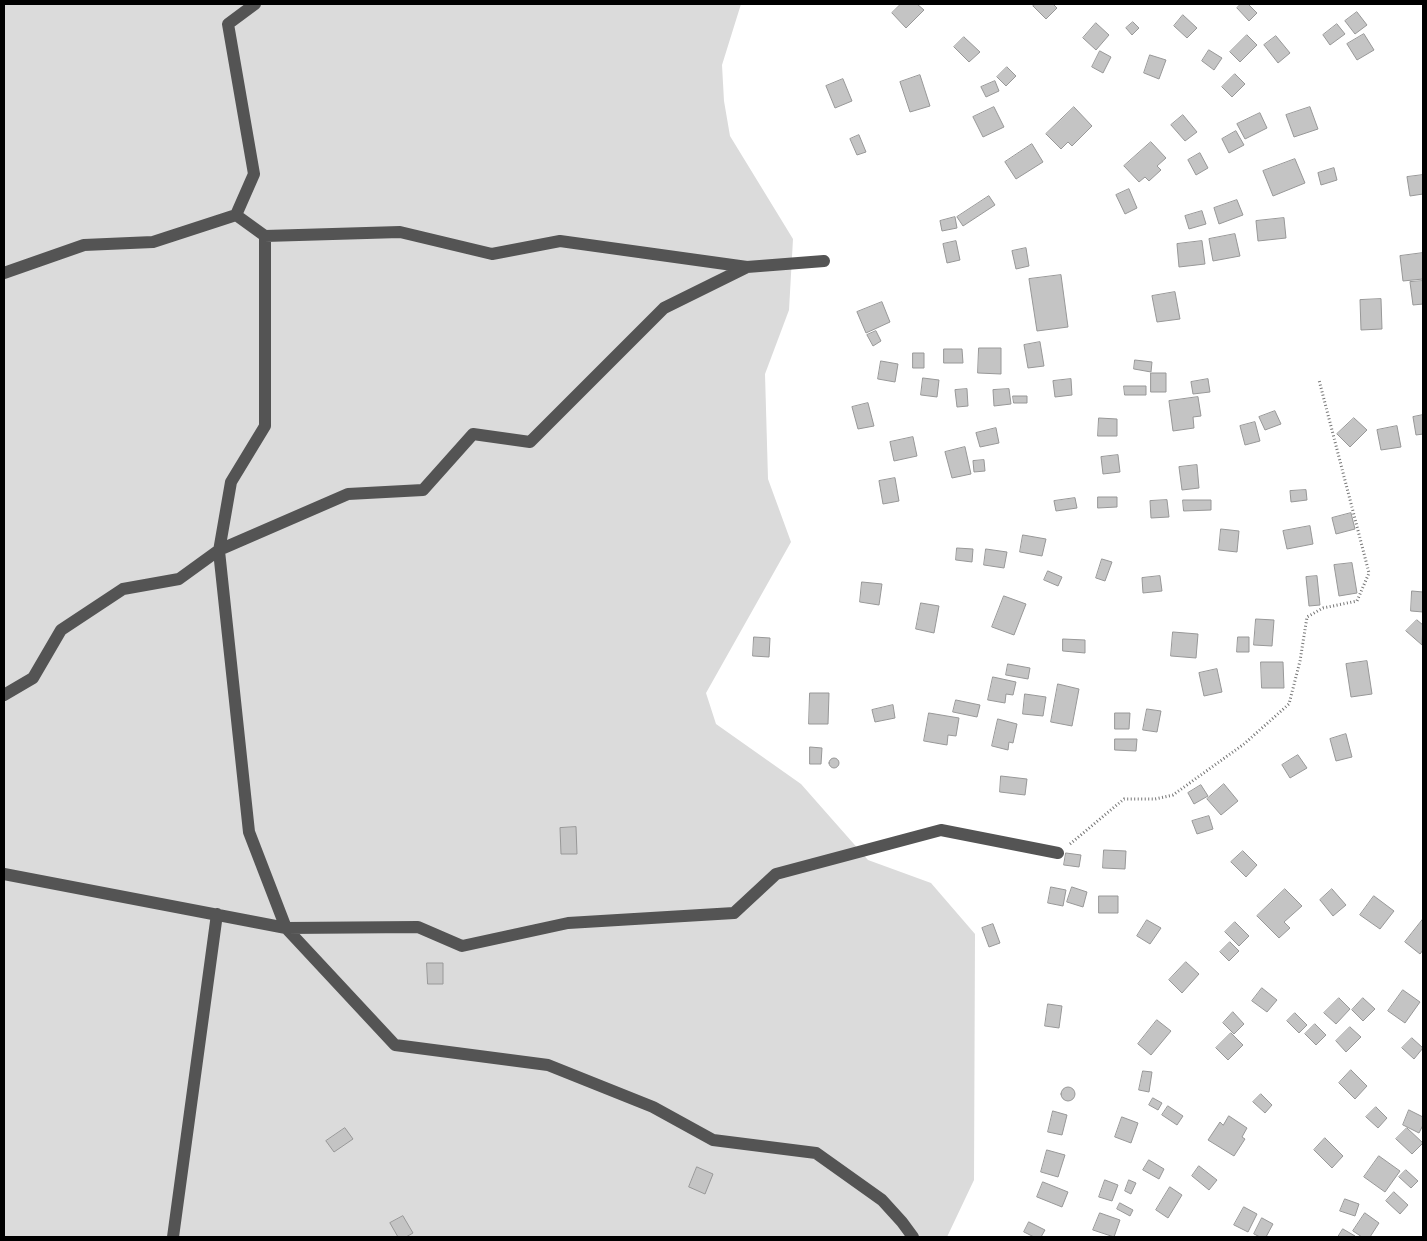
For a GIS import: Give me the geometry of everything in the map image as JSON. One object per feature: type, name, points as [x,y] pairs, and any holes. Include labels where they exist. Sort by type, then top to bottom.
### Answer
[{"type":"street","points":[[4,273],[84,245],[152,242],[236,215],[254,174],[228,24],[255,4]]},
{"type":"street","points":[[236,215],[265,236],[400,232],[492,254],[560,241],[747,267],[824,261]]},
{"type":"street","points":[[265,236],[265,426],[230,482],[219,550],[249,832],[286,928],[395,1045],[548,1065],[654,1106],[713,1140],[816,1153],[882,1200],[913,1237]]},
{"type":"street","points":[[4,695],[33,678],[61,630],[123,588],[179,580],[219,550],[348,494],[424,490],[473,434],[530,442],[664,308],[747,267]]},
{"type":"street","points":[[4,874],[286,928],[418,927],[462,946],[568,923],[734,913],[776,874],[941,830],[1058,854]]},
{"type":"street","points":[[173,1237],[217,914]]},
{"type":"path","points":[[1058,854],[1124,800],[1155,799],[1173,795],[1244,744],[1289,704],[1300,661],[1307,617],[1323,608],[1357,602],[1370,573],[1319,380]]},
{"type":"shaded area","points":[[4,4],[741,4],[722,65],[724,101],[730,136],[793,239],[789,310],[765,374],[768,479],[791,542],[706,693],[716,724],[801,784],[868,860],[931,883],[975,934],[974,1180],[947,1237],[4,1237]]},
{"type":"building","points":[[901,4],[917,4],[924,10],[906,28],[892,13]]},
{"type":"building","points":[[1036,4],[1053,4],[1057,8],[1046,19],[1033,6]]},
{"type":"building","points":[[1241,4],[1248,4],[1257,13],[1249,21],[1237,8]]},
{"type":"building","points":[[1357,12],[1367,25],[1355,34],[1345,21]]},
{"type":"building","points":[[1183,15],[1197,28],[1187,38],[1174,26]]},
{"type":"building","points":[[1133,22],[1139,28],[1132,35],[1126,28]]},
{"type":"building","points":[[1096,23],[1109,35],[1096,50],[1083,38]]},
{"type":"building","points":[[1337,24],[1345,34],[1330,45],[1323,35]]},
{"type":"building","points":[[1364,34],[1374,50],[1357,60],[1347,44]]},
{"type":"building","points":[[1247,35],[1257,45],[1240,62],[1230,52]]},
{"type":"building","points":[[1276,36],[1290,53],[1278,63],[1264,45]]},
{"type":"building","points":[[964,37],[980,52],[969,62],[954,47]]},
{"type":"building","points":[[1209,50],[1222,58],[1214,70],[1202,61]]},
{"type":"building","points":[[1100,51],[1111,57],[1103,73],[1092,67]]},
{"type":"building","points":[[1150,55],[1166,60],[1159,79],[1144,73]]},
{"type":"building","points":[[1007,67],[1016,76],[1006,86],[997,77]]},
{"type":"building","points":[[1235,74],[1245,84],[1232,97],[1222,87]]},
{"type":"building","points":[[920,75],[930,106],[910,112],[900,82]]},
{"type":"building","points":[[843,79],[852,101],[835,108],[826,86]]},
{"type":"building","points":[[995,81],[999,91],[986,97],[981,87]]},
{"type":"building","points":[[994,107],[1004,127],[983,137],[973,117]]},
{"type":"building","points":[[1074,107],[1092,126],[1072,146],[1068,142],[1061,149],[1046,134]]},
{"type":"building","points":[[1310,107],[1318,129],[1294,137],[1286,115]]},
{"type":"building","points":[[1260,113],[1267,128],[1245,139],[1237,124]]},
{"type":"building","points":[[1183,115],[1197,132],[1185,141],[1171,125]]},
{"type":"building","points":[[1236,131],[1244,145],[1229,153],[1222,139]]},
{"type":"building","points":[[859,135],[866,152],[857,155],[850,139]]},
{"type":"building","points":[[1151,142],[1166,158],[1157,166],[1161,170],[1149,181],[1145,177],[1139,182],[1124,166]]},
{"type":"building","points":[[1032,144],[1043,162],[1016,179],[1005,162]]},
{"type":"building","points":[[1200,153],[1208,168],[1196,175],[1188,160]]},
{"type":"building","points":[[1295,159],[1305,183],[1273,196],[1263,171]]},
{"type":"building","points":[[1334,168],[1337,180],[1321,185],[1318,173]]},
{"type":"building","points":[[1423,175],[1423,194],[1410,196],[1407,177]]},
{"type":"building","points":[[1129,189],[1137,208],[1125,214],[1116,195]]},
{"type":"building","points":[[989,196],[995,205],[963,226],[957,217]]},
{"type":"building","points":[[1237,200],[1243,215],[1219,224],[1214,208]]},
{"type":"building","points":[[1202,211],[1206,224],[1189,229],[1185,216]]},
{"type":"building","points":[[955,217],[957,228],[942,231],[940,221]]},
{"type":"building","points":[[1284,218],[1286,238],[1258,241],[1256,221]]},
{"type":"building","points":[[1235,234],[1240,256],[1213,261],[1209,239]]},
{"type":"building","points":[[956,241],[960,260],[947,263],[943,244]]},
{"type":"building","points":[[1202,241],[1205,264],[1179,267],[1177,244]]},
{"type":"building","points":[[1026,248],[1029,266],[1016,269],[1012,251]]},
{"type":"building","points":[[1423,253],[1423,279],[1403,281],[1400,256]]},
{"type":"building","points":[[1061,275],[1068,327],[1037,331],[1029,279]]},
{"type":"building","points":[[1423,281],[1423,304],[1413,305],[1410,282]]},
{"type":"building","points":[[1175,292],[1180,319],[1157,322],[1152,296]]},
{"type":"building","points":[[1381,299],[1382,329],[1361,330],[1360,300]]},
{"type":"building","points":[[882,302],[890,322],[866,333],[857,312]]},
{"type":"building","points":[[876,331],[881,341],[873,346],[867,335]]},
{"type":"building","points":[[1040,342],[1044,366],[1028,368],[1024,345]]},
{"type":"building","points":[[979,348],[1001,348],[1001,374],[978,373]]},
{"type":"building","points":[[944,349],[962,349],[963,363],[944,363]]},
{"type":"building","points":[[913,353],[924,353],[924,368],[913,368]]},
{"type":"building","points":[[1135,360],[1152,362],[1151,372],[1134,369]]},
{"type":"building","points":[[881,361],[898,364],[895,382],[878,379]]},
{"type":"building","points":[[1151,373],[1166,373],[1166,392],[1151,392]]},
{"type":"building","points":[[923,378],[939,380],[937,397],[921,395]]},
{"type":"building","points":[[1071,379],[1072,395],[1055,397],[1053,381]]},
{"type":"building","points":[[1208,379],[1210,392],[1193,394],[1191,382]]},
{"type":"building","points":[[1124,386],[1146,386],[1146,395],[1125,395]]},
{"type":"building","points":[[967,389],[968,406],[957,407],[955,390]]},
{"type":"building","points":[[1009,389],[1011,404],[994,406],[993,390]]},
{"type":"building","points":[[1013,396],[1027,396],[1027,403],[1014,403]]},
{"type":"building","points":[[1198,397],[1201,416],[1193,417],[1194,428],[1173,431],[1169,401]]},
{"type":"building","points":[[868,403],[874,426],[858,429],[852,407]]},
{"type":"building","points":[[1275,411],[1281,424],[1265,430],[1259,417]]},
{"type":"building","points":[[1423,415],[1423,434],[1416,435],[1413,417]]},
{"type":"building","points":[[1099,418],[1117,419],[1117,436],[1098,436]]},
{"type":"building","points":[[1354,418],[1367,430],[1350,447],[1337,434]]},
{"type":"building","points":[[1255,422],[1260,441],[1245,445],[1240,426]]},
{"type":"building","points":[[1397,426],[1401,447],[1381,450],[1377,430]]},
{"type":"building","points":[[996,428],[999,443],[980,447],[976,433]]},
{"type":"building","points":[[913,437],[917,456],[894,461],[890,442]]},
{"type":"building","points":[[965,447],[971,474],[952,478],[945,452]]},
{"type":"building","points":[[1118,455],[1120,472],[1103,474],[1101,457]]},
{"type":"building","points":[[984,460],[985,471],[974,472],[973,461]]},
{"type":"building","points":[[1197,465],[1199,488],[1182,490],[1179,467]]},
{"type":"building","points":[[895,478],[899,501],[883,504],[879,481]]},
{"type":"building","points":[[1306,490],[1307,500],[1291,502],[1290,491]]},
{"type":"building","points":[[1098,497],[1117,497],[1117,507],[1098,508]]},
{"type":"building","points":[[1075,498],[1077,508],[1056,511],[1054,501]]},
{"type":"building","points":[[1167,500],[1169,517],[1151,518],[1150,501]]},
{"type":"building","points":[[1183,500],[1211,500],[1211,510],[1184,511]]},
{"type":"building","points":[[1351,513],[1355,529],[1336,534],[1332,518]]},
{"type":"building","points":[[1310,526],[1313,544],[1287,549],[1283,531]]},
{"type":"building","points":[[1221,529],[1239,531],[1237,552],[1219,550]]},
{"type":"building","points":[[1023,535],[1046,539],[1042,556],[1020,552]]},
{"type":"building","points":[[957,548],[973,549],[972,562],[956,560]]},
{"type":"building","points":[[986,549],[1007,552],[1004,568],[984,565]]},
{"type":"building","points":[[1102,559],[1112,562],[1105,581],[1096,578]]},
{"type":"building","points":[[1352,563],[1357,593],[1339,596],[1334,565]]},
{"type":"building","points":[[1048,571],[1062,577],[1058,586],[1044,580]]},
{"type":"building","points":[[1160,576],[1162,591],[1143,593],[1142,578]]},
{"type":"building","points":[[1317,576],[1320,605],[1309,606],[1306,577]]},
{"type":"building","points":[[862,582],[882,584],[879,605],[860,602]]},
{"type":"building","points":[[1412,591],[1423,592],[1423,612],[1411,611]]},
{"type":"building","points":[[1004,596],[1026,604],[1014,635],[992,627]]},
{"type":"building","points":[[921,603],[939,606],[934,633],[916,629]]},
{"type":"building","points":[[1256,619],[1274,620],[1272,646],[1254,645]]},
{"type":"building","points":[[1417,620],[1423,625],[1422,645],[1406,631]]},
{"type":"building","points":[[1173,632],[1198,634],[1196,658],[1171,656]]},
{"type":"building","points":[[754,637],[770,638],[769,657],[753,656]]},
{"type":"building","points":[[1238,637],[1249,637],[1249,652],[1237,652]]},
{"type":"building","points":[[1063,639],[1085,640],[1085,653],[1063,651]]},
{"type":"building","points":[[1367,661],[1372,694],[1351,697],[1346,664]]},
{"type":"building","points":[[1261,662],[1283,662],[1284,688],[1262,688]]},
{"type":"building","points":[[1008,664],[1030,668],[1028,679],[1006,675]]},
{"type":"building","points":[[1217,669],[1222,692],[1204,696],[1199,673]]},
{"type":"building","points":[[993,677],[1016,682],[1013,695],[1006,694],[1005,703],[988,700]]},
{"type":"building","points":[[1058,684],[1079,689],[1072,726],[1051,722]]},
{"type":"building","points":[[810,693],[829,693],[828,724],[809,724]]},
{"type":"building","points":[[1025,694],[1046,697],[1043,716],[1023,714]]},
{"type":"building","points":[[956,700],[980,705],[977,717],[953,712]]},
{"type":"building","points":[[893,705],[895,718],[875,722],[872,710]]},
{"type":"building","points":[[1147,709],[1161,711],[1157,732],[1143,730]]},
{"type":"building","points":[[929,713],[959,718],[956,736],[948,735],[947,745],[924,741]]},
{"type":"building","points":[[1115,713],[1130,713],[1129,729],[1115,729]]},
{"type":"building","points":[[998,719],[1017,724],[1013,743],[1009,742],[1008,750],[992,746]]},
{"type":"building","points":[[1346,734],[1352,757],[1336,761],[1330,739]]},
{"type":"building","points":[[1115,739],[1137,739],[1136,751],[1115,750]]},
{"type":"building","points":[[810,747],[822,748],[821,764],[810,764]]},
{"type":"building","points":[[1298,755],[1307,768],[1290,778],[1282,765]]},
{"type":"building","points":[[834,758],[839,763],[834,768],[829,763]]},
{"type":"building","points":[[1001,776],[1027,779],[1025,795],[1000,792]]},
{"type":"building","points":[[1224,784],[1238,801],[1221,815],[1207,799]]},
{"type":"building","points":[[1201,785],[1208,796],[1194,804],[1188,793]]},
{"type":"building","points":[[1209,816],[1213,829],[1197,834],[1192,821]]},
{"type":"building","points":[[576,827],[577,854],[561,854],[560,828]]},
{"type":"building","points":[[1104,850],[1126,851],[1125,869],[1103,868]]},
{"type":"building","points":[[1243,851],[1257,865],[1246,877],[1231,862]]},
{"type":"building","points":[[1066,853],[1081,855],[1079,867],[1064,865]]},
{"type":"building","points":[[1051,887],[1066,890],[1063,906],[1048,903]]},
{"type":"building","points":[[1072,887],[1087,892],[1083,907],[1067,902]]},
{"type":"building","points":[[1285,889],[1302,906],[1284,922],[1290,928],[1279,938],[1257,916]]},
{"type":"building","points":[[1332,889],[1346,905],[1333,916],[1320,900]]},
{"type":"building","points":[[1099,896],[1118,896],[1118,913],[1099,913]]},
{"type":"building","points":[[1374,896],[1394,911],[1380,929],[1360,915]]},
{"type":"building","points":[[1423,919],[1423,950],[1420,954],[1405,942]]},
{"type":"building","points":[[1147,920],[1161,928],[1150,944],[1137,936]]},
{"type":"building","points":[[1235,922],[1249,936],[1239,946],[1225,932]]},
{"type":"building","points":[[993,924],[1000,943],[989,947],[982,928]]},
{"type":"building","points":[[1230,942],[1239,951],[1229,961],[1220,952]]},
{"type":"building","points":[[1186,962],[1199,974],[1182,993],[1169,980]]},
{"type":"building","points":[[427,963],[443,963],[443,984],[428,984]]},
{"type":"building","points":[[1262,988],[1277,1000],[1267,1012],[1252,1001]]},
{"type":"building","points":[[1403,990],[1420,1002],[1405,1023],[1388,1011]]},
{"type":"building","points":[[1339,998],[1350,1009],[1336,1024],[1324,1013]]},
{"type":"building","points":[[1363,998],[1375,1009],[1363,1021],[1352,1010]]},
{"type":"building","points":[[1048,1004],[1062,1006],[1059,1028],[1045,1026]]},
{"type":"building","points":[[1233,1012],[1244,1024],[1234,1034],[1223,1023]]},
{"type":"building","points":[[1295,1013],[1307,1025],[1299,1033],[1287,1021]]},
{"type":"building","points":[[1157,1020],[1171,1031],[1151,1055],[1138,1044]]},
{"type":"building","points":[[1315,1024],[1326,1035],[1316,1045],[1305,1034]]},
{"type":"building","points":[[1350,1027],[1361,1037],[1346,1052],[1336,1041]]},
{"type":"building","points":[[1231,1033],[1243,1045],[1228,1060],[1216,1048]]},
{"type":"building","points":[[1412,1038],[1423,1048],[1414,1059],[1402,1048]]},
{"type":"building","points":[[1351,1070],[1367,1086],[1355,1099],[1339,1083]]},
{"type":"building","points":[[1143,1071],[1152,1072],[1149,1092],[1139,1090]]},
{"type":"building","points":[[1068,1087],[1073,1089],[1075,1094],[1073,1099],[1068,1101],[1063,1099],[1061,1094],[1063,1089]]},
{"type":"building","points":[[1261,1094],[1272,1105],[1265,1113],[1253,1102]]},
{"type":"building","points":[[1153,1098],[1162,1103],[1158,1110],[1149,1105]]},
{"type":"building","points":[[1168,1106],[1183,1116],[1177,1125],[1162,1115]]},
{"type":"building","points":[[1376,1107],[1387,1118],[1378,1128],[1366,1117]]},
{"type":"building","points":[[1409,1110],[1423,1117],[1423,1125],[1419,1133],[1403,1125]]},
{"type":"building","points":[[1053,1111],[1067,1115],[1062,1135],[1048,1132]]},
{"type":"building","points":[[1229,1116],[1247,1128],[1242,1137],[1245,1139],[1234,1156],[1208,1140],[1220,1122],[1223,1125]]},
{"type":"building","points":[[1122,1117],[1138,1123],[1131,1143],[1115,1137]]},
{"type":"building","points":[[345,1128],[353,1139],[334,1152],[326,1141]]},
{"type":"building","points":[[1407,1128],[1423,1143],[1412,1154],[1396,1139]]},
{"type":"building","points":[[1325,1138],[1343,1156],[1332,1168],[1314,1150]]},
{"type":"building","points":[[1047,1150],[1065,1155],[1058,1177],[1041,1172]]},
{"type":"building","points":[[1379,1156],[1400,1171],[1385,1192],[1364,1177]]},
{"type":"building","points":[[1149,1160],[1164,1169],[1159,1179],[1143,1170]]},
{"type":"building","points":[[1199,1166],[1217,1180],[1209,1190],[1192,1176]]},
{"type":"building","points":[[697,1167],[713,1174],[705,1194],[689,1187]]},
{"type":"building","points":[[1406,1170],[1418,1181],[1411,1188],[1399,1177]]},
{"type":"building","points":[[1105,1180],[1118,1185],[1112,1201],[1099,1197]]},
{"type":"building","points":[[1129,1180],[1136,1183],[1131,1194],[1125,1191]]},
{"type":"building","points":[[1043,1182],[1068,1192],[1062,1207],[1037,1197]]},
{"type":"building","points":[[1170,1187],[1182,1195],[1168,1218],[1156,1210]]},
{"type":"building","points":[[1394,1192],[1408,1205],[1400,1214],[1386,1201]]},
{"type":"building","points":[[1345,1199],[1359,1204],[1355,1216],[1340,1211]]},
{"type":"building","points":[[1120,1203],[1133,1210],[1130,1216],[1117,1209]]},
{"type":"building","points":[[1244,1207],[1257,1214],[1248,1232],[1234,1225]]},
{"type":"building","points":[[1100,1213],[1120,1220],[1114,1237],[1093,1230]]},
{"type":"building","points":[[1365,1213],[1379,1223],[1370,1237],[1362,1237],[1353,1231]]},
{"type":"building","points":[[403,1216],[413,1233],[406,1237],[398,1237],[390,1223]]},
{"type":"building","points":[[1262,1218],[1273,1224],[1266,1237],[1254,1234]]},
{"type":"building","points":[[1029,1222],[1045,1230],[1041,1237],[1034,1237],[1024,1232]]},
{"type":"building","points":[[1343,1229],[1355,1236],[1355,1237],[1338,1237]]}]
